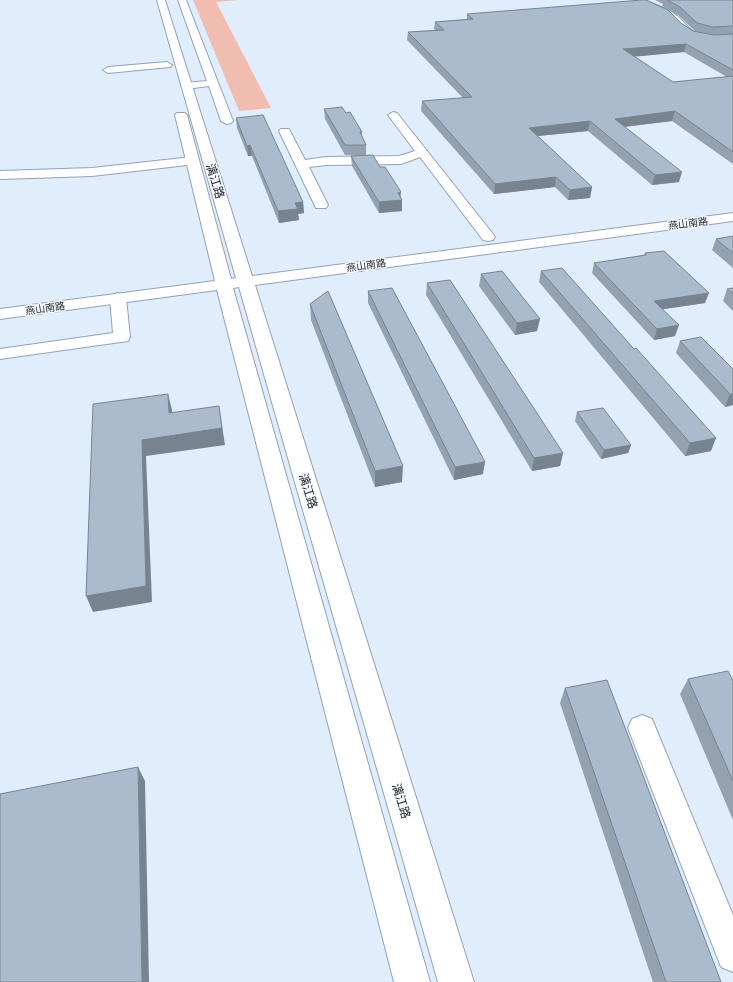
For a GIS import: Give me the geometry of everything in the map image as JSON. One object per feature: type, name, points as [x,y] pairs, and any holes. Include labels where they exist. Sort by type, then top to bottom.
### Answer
[{"type":"street","name":"漓江路","points":[[151,0],[192,161],[233,276],[456,982]]},
{"type":"street","name":"漓江路","points":[[161,0],[178,20],[186,86],[412,982]]},
{"type":"street","points":[[182,0],[178,20],[213,83],[227,121]]},
{"type":"street","points":[[641,0],[652,8],[670,14],[678,19],[682,28],[694,36],[705,39],[733,38]]},
{"type":"street","points":[[108,70],[168,65]]},
{"type":"street","points":[[186,86],[213,83]]},
{"type":"street","points":[[393,115],[492,243]]},
{"type":"street","points":[[285,131],[321,205]]},
{"type":"street","points":[[301,164],[326,161],[401,160],[422,152]]},
{"type":"street","points":[[0,175],[92,172],[192,161]]},
{"type":"street","name":"燕山南路","points":[[492,243],[637,218],[733,205]]},
{"type":"street","name":"燕山南路","points":[[0,300],[233,276],[492,243],[649,228],[733,217]]},
{"type":"street","points":[[637,218],[649,228]]},
{"type":"street","name":"燕山南路","points":[[0,314],[118,298],[233,276]]},
{"type":"street","points":[[0,354],[122,337],[118,298]]},
{"type":"street","points":[[642,728],[733,955]]},
{"type":"shaded area","points":[[193,0],[238,0],[216,2],[271,108],[239,111]]},
{"type":"building","points":[[646,0],[668,10],[681,23],[693,31],[714,35],[733,34],[733,70],[686,44],[623,49],[673,82],[733,76],[733,152],[675,111],[615,119],[682,172],[655,175],[590,121],[529,128],[592,187],[570,190],[556,177],[495,184],[422,101],[472,97],[408,32],[444,30],[435,22],[473,19],[467,14]]},
{"type":"building","points":[[667,0],[733,0],[733,26],[713,27],[697,23],[680,7]]},
{"type":"building","points":[[342,107],[346,113],[350,112],[362,132],[360,132],[366,145],[345,145],[324,109]]},
{"type":"building","points":[[263,115],[303,202],[295,203],[298,209],[278,211],[250,145],[247,146],[236,118]]},
{"type":"building","points":[[373,155],[380,167],[385,167],[401,192],[398,193],[402,200],[379,202],[351,156]]},
{"type":"building","points":[[733,236],[733,253],[716,239]]},
{"type":"building","points":[[664,251],[709,293],[654,301],[679,325],[657,329],[594,263],[646,255],[645,253]]},
{"type":"building","points":[[562,268],[716,438],[690,443],[541,271]]},
{"type":"building","points":[[502,271],[540,319],[517,323],[481,274]]},
{"type":"building","points":[[450,280],[563,453],[534,458],[427,283]]},
{"type":"building","points":[[392,288],[485,462],[455,467],[368,291]]},
{"type":"building","points":[[733,288],[733,294],[727,289]]},
{"type":"building","points":[[328,291],[403,466],[375,471],[310,304]]},
{"type":"building","points":[[701,337],[733,369],[733,394],[730,394],[680,341]]},
{"type":"building","points":[[168,394],[169,413],[219,406],[222,428],[142,440],[146,586],[86,596],[93,404]]},
{"type":"building","points":[[603,408],[631,445],[604,450],[577,412]]},
{"type":"building","points":[[728,671],[733,681],[733,781],[688,679]]},
{"type":"building","points":[[607,680],[721,982],[666,982],[565,688]]},
{"type":"building","points":[[138,767],[142,982],[0,982],[0,794]]}]
